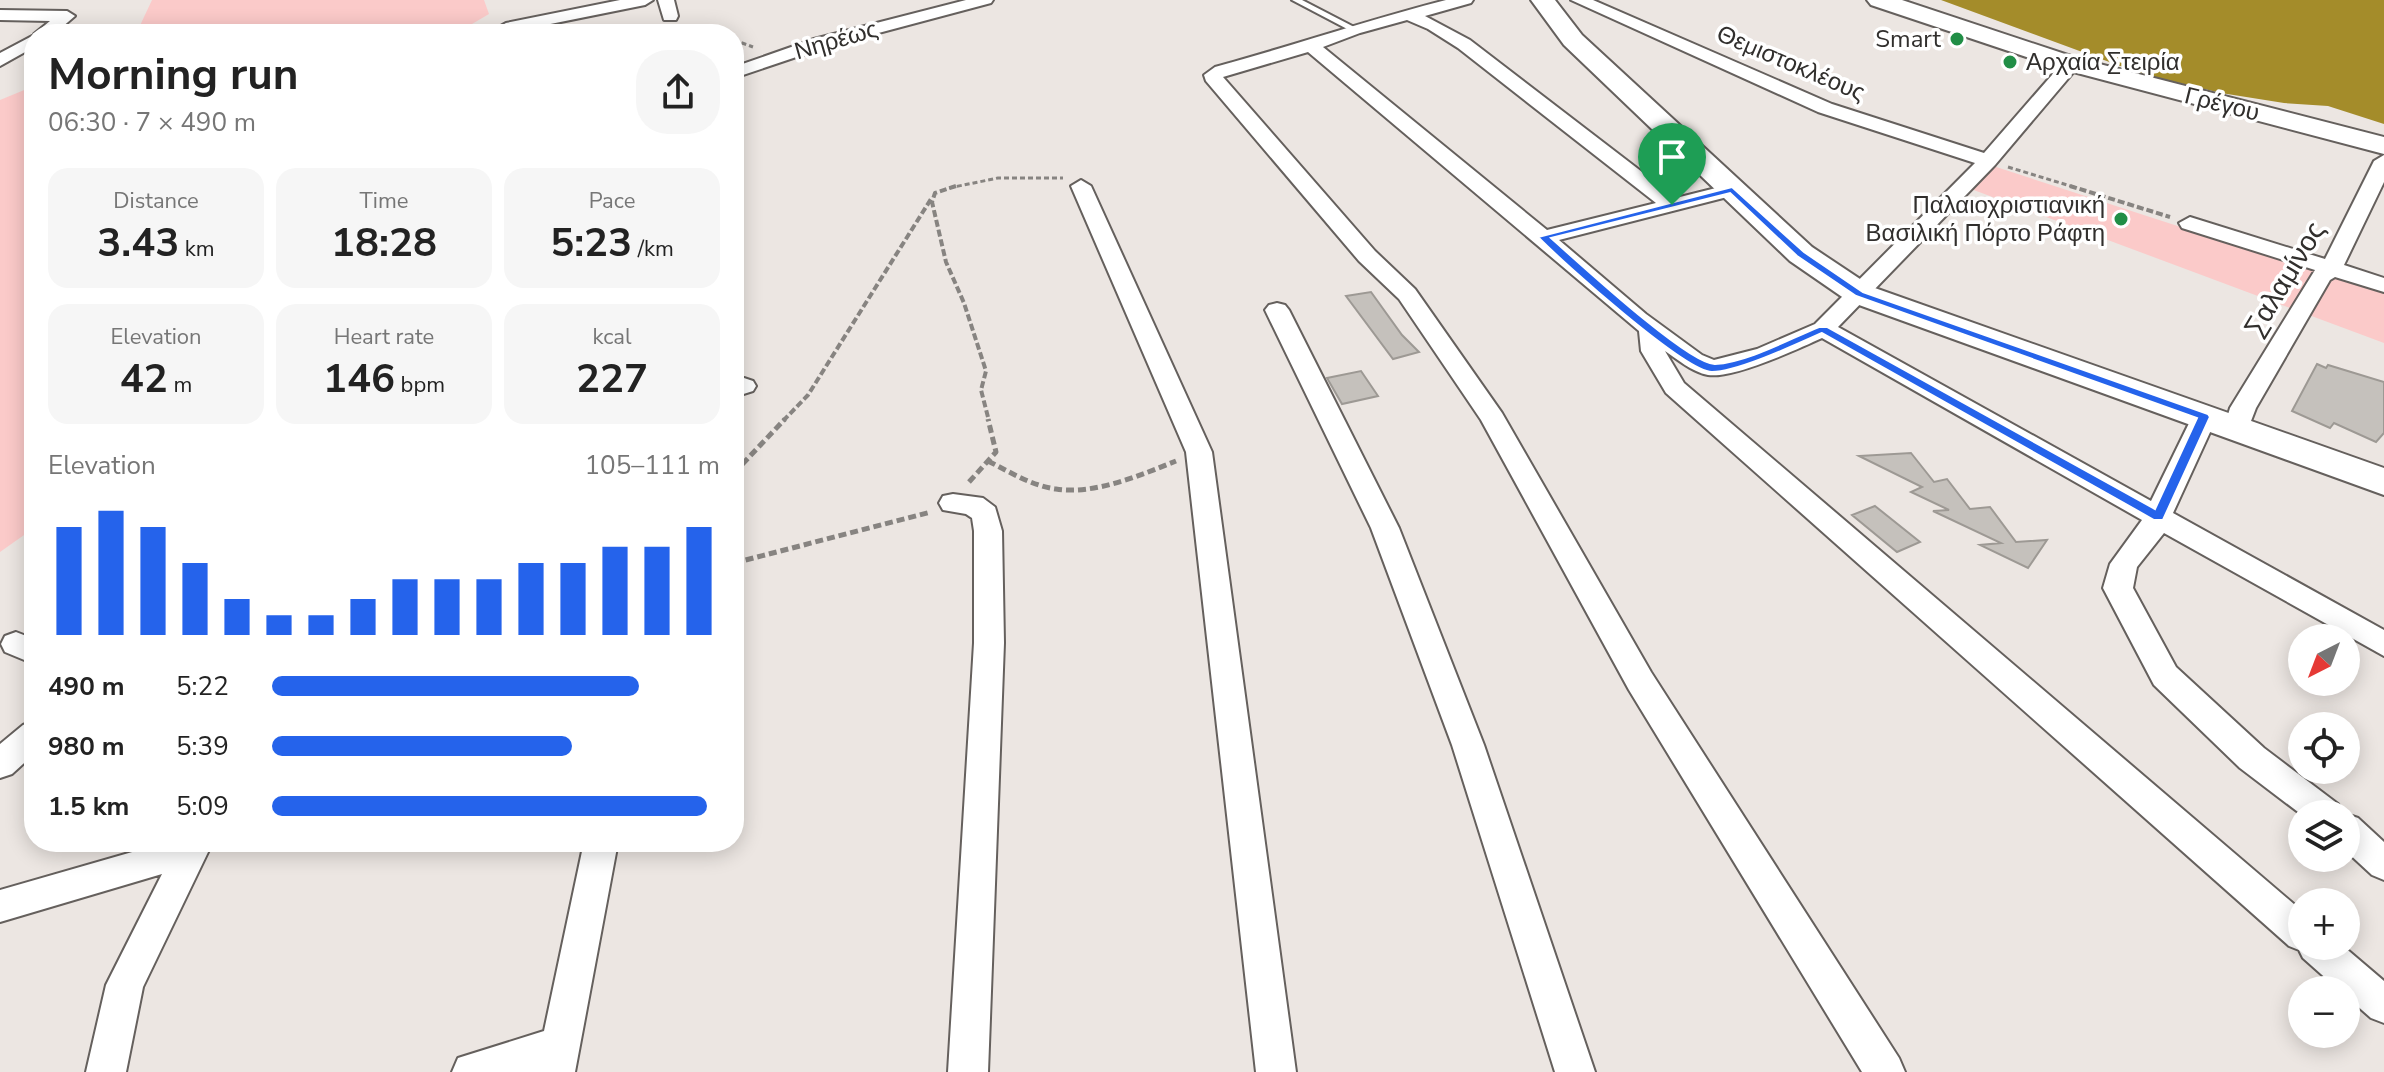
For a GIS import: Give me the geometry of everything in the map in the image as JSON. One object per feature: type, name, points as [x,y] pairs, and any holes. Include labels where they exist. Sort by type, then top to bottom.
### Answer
[{"type":"main road","points":[[1543,0],[1573,40],[1801,254],[1860,294],[2384,482]]},
{"type":"main road","name":"Γρέγου","points":[[1879,0],[2071,64],[2384,146]]},
{"type":"street","points":[[526,24],[645,0]]},
{"type":"street","name":"Νηρέως","points":[[744,70],[820,43],[985,0]]},
{"type":"street","points":[[1465,0],[1354,29],[1311,46],[1213,75],[1357,245],[1407,294],[1493,419],[1640,681],[1885,1072]]},
{"type":"street","name":"Θεμιστοκλέους","points":[[1579,0],[1825,108],[1988,161]]},
{"type":"street","points":[[0,15],[67,16],[56,24]]},
{"type":"street","points":[[1408,15],[1434,25],[1464,44],[1672,205]]},
{"type":"street","points":[[0,61],[24,46]]},
{"type":"street","points":[[1311,46],[1651,329],[1693,360],[1712,368],[1766,354],[1823,329],[1988,161],[2071,64]]},
{"type":"street","name":"Σαλαμίνος","points":[[2237,428],[2243,408],[2321,276],[2331,269],[2384,161]]},
{"type":"street","points":[[1081,186],[1199,452],[1276,1072]]},
{"type":"street","points":[[1543,237],[1732,190]]},
{"type":"street","points":[[2190,223],[2384,285]]},
{"type":"street","points":[[1277,310],[1385,528],[1468,745],[1575,1072]]},
{"type":"street","points":[[1651,329],[1653,351],[1675,388],[2288,922]]},
{"type":"street","points":[[1823,329],[2384,644]]},
{"type":"street","points":[[2204,417],[2148,537],[2124,564],[2118,588],[2165,676],[2252,758],[2308,800]]},
{"type":"street","points":[[953,503],[973,505],[985,514],[988,531],[989,643],[968,1072]]},
{"type":"street","points":[[0,764],[24,743]]},
{"type":"street","points":[[2360,842],[2384,864]]},
{"type":"street","points":[[0,906],[175,852]]},
{"type":"street","points":[[106,1072],[125,985],[191,852]]},
{"type":"street","points":[[472,1072],[558,1058],[599,852]]},
{"type":"street","points":[[2332,960],[2384,1005]]},
{"type":"lane","points":[[1296,0],[1354,29]]},
{"type":"path","points":[[1988,161],[2190,223]]},
{"type":"path","points":[[744,462],[808,395],[935,193],[955,185],[1000,179],[1069,178],[1081,186]]},
{"type":"path","points":[[744,561],[909,520],[953,503],[996,452],[981,390],[986,371],[964,303],[946,262],[933,197]]},
{"type":"path","points":[[987,461],[1020,478],[1060,490],[1146,473],[1199,452]]},
{"type":"shaded area","points":[[152,0],[484,0],[489,14],[472,24],[141,24]]},
{"type":"shaded area","points":[[1941,0],[2384,0],[2384,124],[2328,106],[2221,93],[2142,74]]},
{"type":"shaded area","points":[[24,90],[24,535],[0,552],[0,100]]},
{"type":"shaded area","points":[[1990,165],[2384,293],[2384,343],[1971,189]]},
{"type":"building","points":[[1371,292],[1402,335],[1419,352],[1393,359],[1346,296]]},
{"type":"building","points":[[2317,364],[2384,382],[2384,433],[2376,442],[2334,423],[2330,428],[2292,411]]},
{"type":"building","points":[[1361,371],[1378,396],[1342,404],[1327,378]]},
{"type":"building","points":[[1911,453],[1934,482],[1947,479],[1970,509],[1990,507],[2016,542],[2047,540],[2028,568],[1980,545],[2001,543],[1933,511],[1949,510],[1911,492],[1922,487],[1859,456]]},
{"type":"building","points":[[1875,506],[1920,542],[1897,552],[1852,515]]},
{"type":"place","name":"Smart","points":[[1957,39]]},
{"type":"place","name":"Αρχαία Στειρία","points":[[2010,62]]},
{"type":"place","name":"Παλαιοχριστιανική Βασιλική Πόρτο Ράφτη","points":[[2121,219]]},
{"type":"route","points":[[1732,190],[1801,254],[1860,294],[2204,417],[2158,517],[1823,329],[1737,363],[1712,368],[1693,360],[1638,319],[1543,237],[1672,205],[1732,190]]}]
